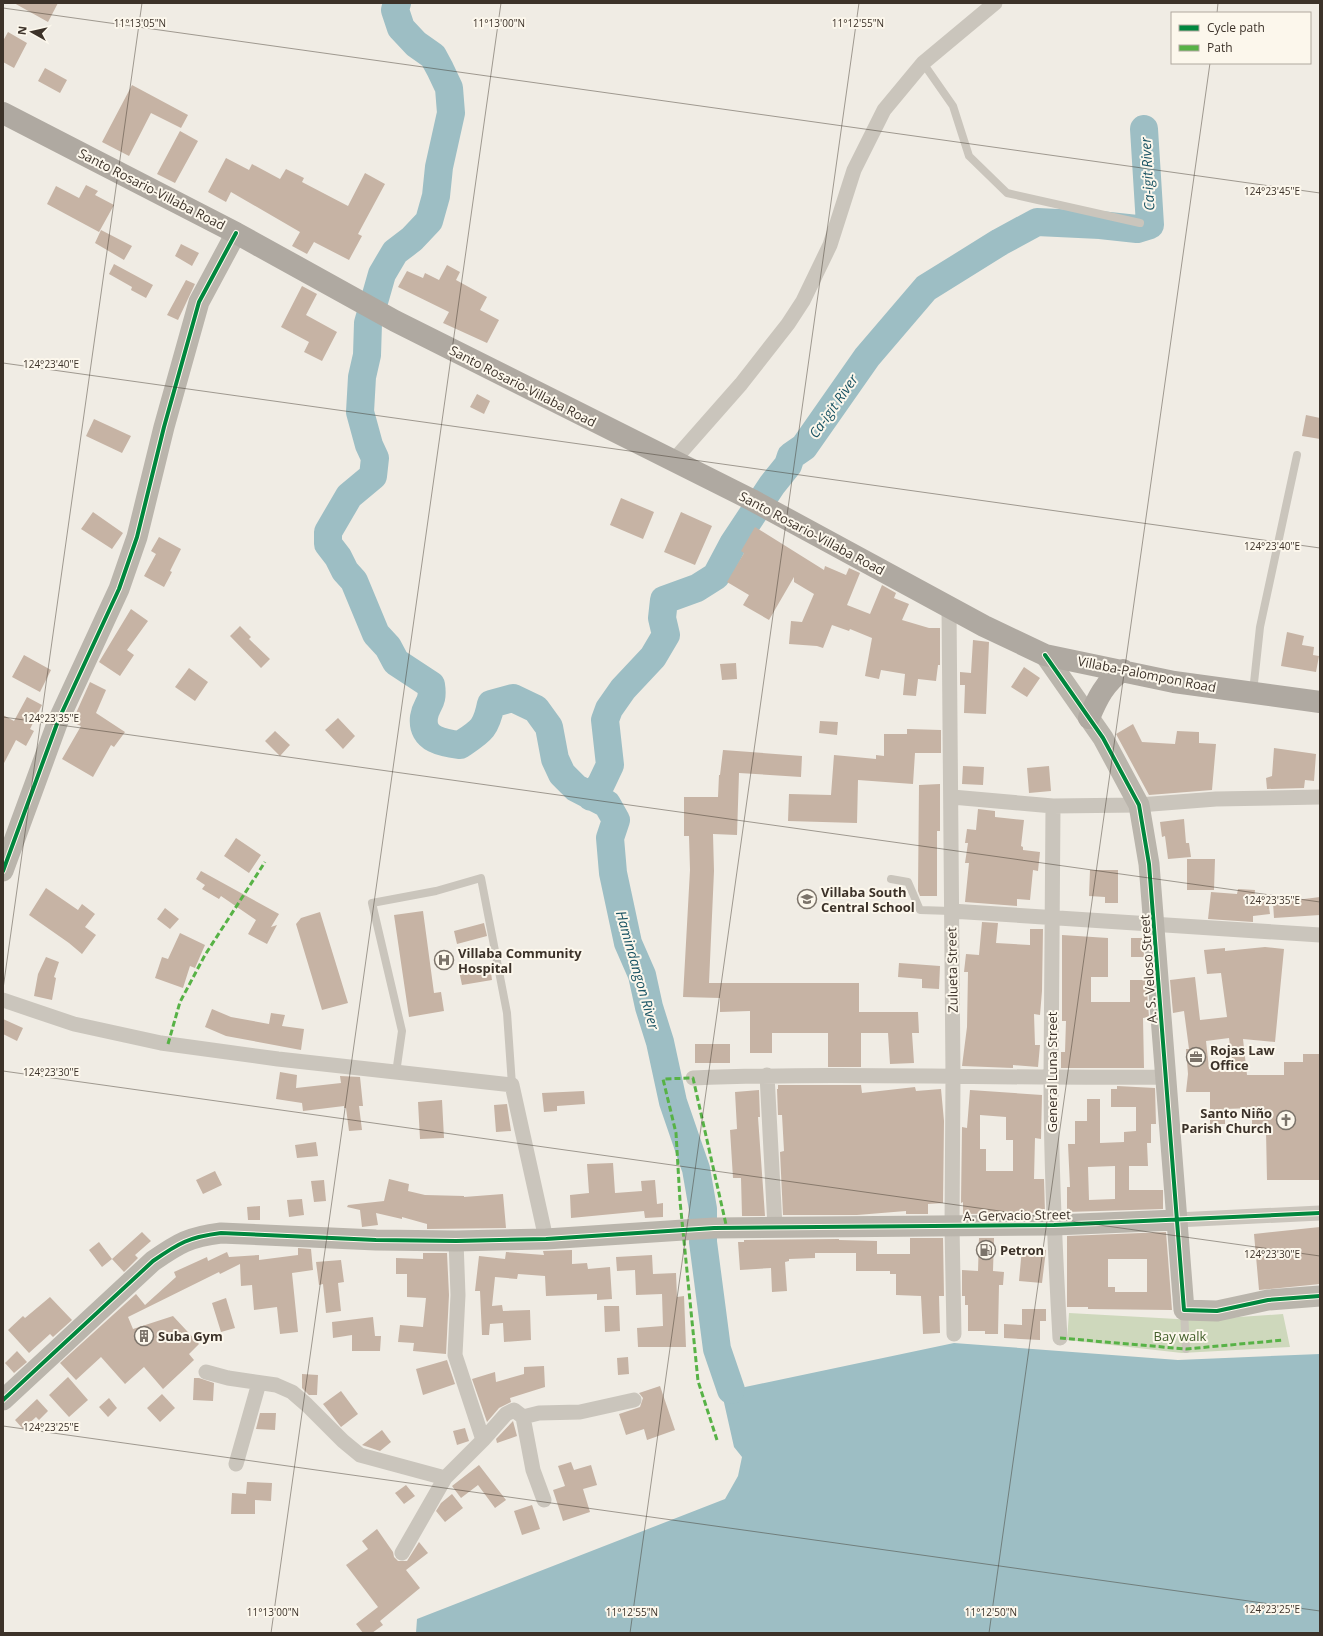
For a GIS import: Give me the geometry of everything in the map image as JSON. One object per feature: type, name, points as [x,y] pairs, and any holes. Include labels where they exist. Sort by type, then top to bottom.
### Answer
[{"type":"main road","name":"Santo Rosario-Villaba Road","points":[[3,113],[236,233],[396,321],[674,460],[759,504],[949,607],[1045,655]]},
{"type":"main road","name":"Villaba-Palompon Road","points":[[1045,655],[1123,670],[1174,682],[1320,702]]},
{"type":"main road","points":[[1089,718],[1098,697],[1111,677],[1123,670]]},
{"type":"street","points":[[674,460],[741,384],[788,324],[803,301],[830,245],[854,170],[884,110],[923,63],[995,3]]},
{"type":"street","points":[[3,870],[58,721],[119,588],[137,537],[164,427],[199,302],[236,233]]},
{"type":"street","name":"Zulueta Street","points":[[949,607],[952,797],[952,1226],[954,1334]]},
{"type":"street","name":"A. S. Veloso Street","points":[[1045,655],[1104,738],[1139,804],[1149,864],[1184,1310]]},
{"type":"street","points":[[952,797],[1052,806],[1139,804],[1216,799],[1320,797]]},
{"type":"street","name":"General Luna Street","points":[[1052,806],[1054,917],[1051,1078],[1054,1225],[1060,1338]]},
{"type":"street","points":[[951,911],[1320,935]]},
{"type":"street","points":[[3,1000],[74,1024],[161,1043],[278,1059],[512,1085],[546,1239]]},
{"type":"street","points":[[767,1075],[775,1227]]},
{"type":"street","points":[[693,1078],[767,1075],[1051,1078],[1166,1077]]},
{"type":"street","name":"A. Gervacio Street","points":[[3,1400],[153,1261],[179,1243],[199,1236],[221,1233],[456,1241],[546,1239],[714,1228],[1054,1225],[1320,1213]]},
{"type":"street","points":[[456,1241],[458,1295],[455,1355],[483,1440]]},
{"type":"street","points":[[1184,1310],[1217,1311],[1268,1300],[1320,1296]]},
{"type":"street","points":[[206,1372],[228,1378],[276,1385],[292,1392],[307,1404],[342,1441],[360,1454],[445,1478]]},
{"type":"street","points":[[236,1464],[259,1383]]},
{"type":"street","points":[[523,1418],[539,1413],[580,1412],[634,1400]]},
{"type":"street","points":[[402,1553],[445,1478],[483,1440],[506,1414],[514,1410],[523,1418],[532,1470],[544,1500]]},
{"type":"lane","points":[[923,63],[953,106],[969,156],[1007,193],[1140,223]]},
{"type":"lane","points":[[1252,693],[1260,627],[1297,455]]},
{"type":"lane","points":[[396,1073],[402,1031],[372,903],[436,891],[481,878],[507,1013],[512,1085]]},
{"type":"lane","points":[[891,879],[908,882],[920,910],[951,911]]},
{"type":"lane","points":[[1184,1310],[1186,1349]]},
{"type":"green space","name":"Bay walk","points":[[1069,1313],[1195,1320],[1283,1314],[1290,1347],[1182,1353],[1067,1340]]},
{"type":"water","points":[[954,1343],[1178,1360],[1320,1354],[1320,1633],[416,1633],[417,1619],[725,1499],[738,1476],[742,1457],[734,1447],[723,1398],[731,1390]]},
{"type":"building","points":[[14,3],[58,3],[48,22]]},
{"type":"building","points":[[8,32],[27,43],[14,68],[3,62],[3,41]]},
{"type":"building","points":[[45,68],[67,80],[60,93],[38,81]]},
{"type":"building","points":[[132,85],[188,115],[181,128],[151,113],[129,156],[102,142]]},
{"type":"building","points":[[180,131],[198,141],[175,183],[157,174]]},
{"type":"building","points":[[226,158],[249,170],[252,164],[280,179],[286,169],[304,178],[302,182],[348,206],[365,173],[385,184],[358,234],[362,236],[349,260],[314,242],[307,254],[292,246],[300,232],[231,192],[226,202],[208,192]]},
{"type":"building","points":[[86,185],[98,191],[95,195],[114,205],[99,232],[47,204],[56,186],[79,198]]},
{"type":"building","points":[[101,230],[132,246],[124,260],[95,243]]},
{"type":"building","points":[[181,244],[199,253],[192,266],[175,256]]},
{"type":"building","points":[[114,264],[153,285],[146,298],[131,290],[132,287],[109,274]]},
{"type":"building","points":[[447,265],[460,272],[456,280],[487,297],[480,310],[499,320],[487,343],[443,323],[449,312],[398,287],[407,271],[423,278],[425,273],[439,280]]},
{"type":"building","points":[[186,280],[195,284],[178,320],[167,315]]},
{"type":"building","points":[[302,286],[317,294],[306,315],[337,332],[322,361],[304,352],[309,342],[281,327]]},
{"type":"building","points":[[477,394],[490,401],[484,414],[470,407]]},
{"type":"building","points":[[1306,415],[1320,418],[1320,439],[1302,436]]},
{"type":"building","points":[[94,419],[131,436],[122,453],[86,436]]},
{"type":"building","points":[[621,498],[654,512],[643,539],[610,525]]},
{"type":"building","points":[[93,512],[123,533],[112,549],[81,529]]},
{"type":"building","points":[[681,512],[712,526],[695,565],[664,552]]},
{"type":"building","points":[[755,527],[824,570],[825,566],[846,575],[849,568],[860,573],[847,605],[870,614],[882,585],[896,593],[894,598],[909,604],[902,620],[929,628],[940,628],[940,665],[938,665],[936,681],[918,679],[916,696],[903,695],[905,674],[881,670],[879,679],[865,676],[872,638],[850,629],[849,631],[832,625],[823,648],[817,646],[789,644],[791,621],[802,622],[814,594],[794,582],[794,577],[769,620],[743,605],[749,595],[727,582],[744,553],[741,551]]},
{"type":"building","points":[[159,537],[181,549],[164,587],[144,576],[156,554],[151,551]]},
{"type":"building","points":[[131,609],[148,621],[127,650],[134,655],[120,676],[99,662]]},
{"type":"building","points":[[240,626],[251,637],[249,639],[270,659],[261,668],[230,636]]},
{"type":"building","points":[[1287,632],[1304,636],[1302,645],[1314,647],[1313,655],[1319,656],[1316,672],[1281,666]]},
{"type":"building","points":[[973,640],[989,642],[986,714],[964,713],[965,685],[960,685],[960,672],[971,673]]},
{"type":"building","points":[[24,655],[51,670],[40,692],[12,677]]},
{"type":"building","points":[[736,663],[737,679],[722,680],[720,664]]},
{"type":"building","points":[[1024,667],[1040,678],[1027,697],[1011,687]]},
{"type":"building","points":[[189,668],[208,682],[195,701],[175,687]]},
{"type":"building","points":[[90,682],[106,690],[96,713],[125,732],[114,747],[111,745],[93,777],[62,759],[81,726],[72,722]]},
{"type":"building","points":[[27,697],[42,705],[30,729],[34,731],[26,746],[16,740],[3,765],[3,715],[14,721]]},
{"type":"building","points":[[338,718],[355,736],[343,749],[325,730]]},
{"type":"building","points":[[820,721],[838,722],[837,735],[819,733]]},
{"type":"building","points":[[1133,724],[1142,742],[1175,744],[1177,731],[1199,732],[1199,743],[1216,744],[1212,790],[1149,795],[1116,734]]},
{"type":"building","points":[[907,729],[941,730],[941,753],[915,753],[913,784],[858,780],[857,823],[788,821],[789,794],[831,795],[834,755],[876,759],[876,755],[884,756],[884,734],[907,734]]},
{"type":"building","points":[[275,731],[290,745],[280,756],[265,741]]},
{"type":"building","points":[[1274,748],[1316,754],[1314,781],[1305,780],[1304,788],[1267,789],[1266,778],[1272,776]]},
{"type":"building","points":[[723,750],[802,756],[801,777],[739,773],[737,835],[713,834],[714,871],[709,983],[859,983],[859,1012],[918,1012],[919,1033],[912,1033],[914,1063],[890,1064],[888,1033],[861,1033],[861,1067],[828,1067],[828,1033],[772,1033],[772,1053],[750,1053],[750,1011],[720,1012],[720,998],[683,997],[690,870],[689,836],[684,836],[684,797],[718,797],[719,775]]},
{"type":"building","points":[[963,766],[984,767],[983,785],[962,784]]},
{"type":"building","points":[[1049,766],[1051,791],[1029,793],[1027,768]]},
{"type":"building","points":[[940,784],[940,831],[937,831],[937,896],[920,896],[918,891],[919,785]]},
{"type":"building","points":[[978,809],[995,811],[995,817],[1024,820],[1021,846],[1023,847],[1023,850],[1040,852],[1038,871],[1033,870],[1030,900],[1017,899],[1017,906],[965,902],[969,863],[965,863],[968,843],[965,843],[967,829],[976,830]]},
{"type":"building","points":[[1184,819],[1186,843],[1189,843],[1191,857],[1168,859],[1165,836],[1162,837],[1160,822]]},
{"type":"building","points":[[236,838],[261,855],[249,873],[224,856]]},
{"type":"building","points":[[1187,859],[1215,859],[1214,890],[1187,890]]},
{"type":"building","points":[[1090,870],[1118,870],[1118,903],[1105,903],[1105,897],[1089,896]]},
{"type":"building","points":[[201,871],[279,914],[271,927],[277,925],[267,944],[248,934],[256,920],[221,896],[219,899],[202,889],[205,885],[196,879]]},
{"type":"building","points":[[46,888],[78,910],[82,904],[95,914],[85,927],[96,935],[82,954],[29,915]]},
{"type":"building","points":[[1238,889],[1255,890],[1254,902],[1268,900],[1270,914],[1253,916],[1253,922],[1208,919],[1211,892],[1237,894]]},
{"type":"building","points":[[1320,897],[1320,915],[1274,918],[1273,903]]},
{"type":"building","points":[[165,908],[179,919],[170,929],[157,919]]},
{"type":"building","points":[[423,911],[434,993],[441,992],[444,1011],[409,1017],[394,915]]},
{"type":"building","points":[[320,912],[348,1003],[322,1010],[296,924],[301,918]]},
{"type":"building","points":[[982,922],[998,923],[996,943],[1030,945],[1030,929],[1043,929],[1040,1015],[1034,1014],[1035,1045],[1040,1045],[1038,1067],[1013,1065],[1013,1068],[962,1066],[967,1027],[968,972],[964,972],[966,954],[979,955]]},
{"type":"building","points":[[484,923],[487,936],[457,944],[454,931]]},
{"type":"building","points":[[180,933],[205,945],[195,968],[190,966],[183,988],[155,978],[162,957],[168,959]]},
{"type":"building","points":[[1062,935],[1108,938],[1108,977],[1091,977],[1091,1002],[1130,1002],[1130,980],[1146,980],[1149,1017],[1143,1018],[1144,1068],[1061,1068],[1061,1052],[1065,1052],[1066,1021],[1062,1021]]},
{"type":"building","points":[[1131,938],[1143,938],[1144,957],[1131,957]]},
{"type":"building","points":[[1265,947],[1284,949],[1275,1042],[1243,1039],[1247,1075],[1284,1075],[1284,1062],[1303,1062],[1303,1054],[1320,1054],[1320,1180],[1267,1180],[1266,1131],[1252,1131],[1252,1108],[1225,1109],[1225,1124],[1210,1124],[1210,1092],[1186,1092],[1188,1074],[1186,1049],[1189,1049],[1184,1011],[1173,1013],[1170,980],[1195,977],[1200,1020],[1227,1017],[1221,973],[1207,974],[1204,950],[1225,948],[1225,951]],"holes":[[[1229,1038],[1233,1068],[1209,1069],[1206,1041]]]},
{"type":"building","points":[[46,957],[59,962],[54,977],[56,978],[52,1000],[34,996],[38,974]]},
{"type":"building","points":[[899,963],[940,966],[939,989],[922,988],[922,979],[898,977]]},
{"type":"building","points":[[490,966],[492,980],[462,985],[459,971]]},
{"type":"building","points":[[212,1009],[231,1017],[269,1024],[271,1013],[285,1015],[282,1026],[304,1029],[301,1050],[226,1036],[205,1027]]},
{"type":"building","points":[[3,1019],[23,1028],[17,1041],[3,1034]]},
{"type":"building","points":[[695,1044],[730,1044],[730,1063],[695,1063]]},
{"type":"building","points":[[280,1072],[297,1075],[296,1088],[341,1083],[340,1076],[360,1077],[363,1106],[359,1106],[362,1130],[349,1131],[346,1108],[344,1108],[344,1106],[303,1111],[302,1103],[276,1099]]},
{"type":"building","points":[[778,1085],[861,1085],[862,1093],[915,1087],[916,1091],[941,1089],[944,1121],[943,1203],[928,1204],[928,1214],[906,1214],[906,1211],[857,1215],[783,1215],[780,1152],[784,1151],[782,1115],[778,1115]]},
{"type":"building","points":[[1117,1086],[1155,1088],[1156,1124],[1151,1124],[1151,1143],[1147,1143],[1148,1166],[1129,1166],[1129,1190],[1163,1190],[1163,1209],[1067,1212],[1067,1187],[1070,1187],[1068,1144],[1075,1144],[1075,1121],[1087,1121],[1087,1099],[1100,1099],[1100,1143],[1124,1142],[1124,1132],[1136,1131],[1136,1107],[1111,1107],[1111,1089],[1117,1089]],"holes":[[[1115,1166],[1115,1199],[1089,1200],[1088,1167]]]},
{"type":"building","points":[[759,1090],[760,1117],[758,1117],[765,1216],[742,1216],[741,1178],[733,1178],[730,1130],[737,1129],[735,1092]]},
{"type":"building","points":[[970,1090],[1042,1095],[1041,1139],[1035,1138],[1034,1179],[1044,1179],[1045,1213],[963,1214],[963,1202],[961,1203],[962,1127],[967,1128]],"holes":[[[980,1115],[1006,1117],[1006,1140],[1013,1140],[1013,1171],[986,1171],[986,1149],[980,1149]]]},
{"type":"building","points":[[584,1091],[585,1104],[557,1106],[557,1111],[544,1112],[542,1093]]},
{"type":"building","points":[[442,1100],[444,1138],[420,1139],[418,1102]]},
{"type":"building","points":[[507,1104],[511,1131],[496,1132],[494,1105]]},
{"type":"building","points":[[316,1142],[318,1156],[297,1158],[295,1145]]},
{"type":"building","points":[[613,1163],[615,1193],[642,1191],[641,1181],[655,1180],[657,1204],[663,1203],[663,1217],[645,1218],[644,1211],[571,1218],[570,1195],[589,1193],[587,1164]]},
{"type":"building","points":[[215,1171],[222,1185],[203,1194],[196,1180]]},
{"type":"building","points":[[389,1179],[409,1184],[408,1191],[425,1195],[464,1197],[503,1194],[506,1228],[427,1229],[427,1224],[402,1217],[402,1219],[376,1213],[378,1225],[362,1227],[360,1210],[347,1207],[348,1205],[384,1201]]},
{"type":"building","points":[[324,1180],[326,1201],[314,1202],[311,1181]]},
{"type":"building","points":[[302,1199],[304,1215],[289,1217],[287,1200]]},
{"type":"building","points":[[260,1206],[260,1220],[248,1220],[247,1207]]},
{"type":"building","points":[[1320,1227],[1320,1284],[1259,1290],[1254,1234]]},
{"type":"building","points":[[142,1232],[151,1241],[135,1255],[138,1258],[124,1272],[112,1259]]},
{"type":"building","points":[[1166,1232],[1172,1310],[1088,1309],[1088,1307],[1067,1307],[1067,1236]],"holes":[[[1108,1259],[1147,1259],[1147,1292],[1115,1292],[1115,1287],[1108,1287]]]},
{"type":"building","points":[[910,1238],[943,1238],[944,1296],[939,1296],[940,1333],[923,1334],[921,1296],[896,1295],[896,1274],[890,1274],[890,1271],[856,1271],[856,1253],[815,1253],[815,1258],[789,1259],[789,1261],[785,1262],[787,1291],[772,1292],[771,1268],[740,1270],[738,1242],[744,1242],[744,1240],[839,1239],[877,1241],[877,1254],[910,1254]]},
{"type":"building","points":[[979,1238],[994,1238],[993,1271],[1004,1272],[1003,1285],[999,1285],[998,1334],[985,1334],[985,1331],[968,1331],[968,1305],[965,1305],[965,1296],[962,1296],[962,1270],[978,1271]]},
{"type":"building","points":[[99,1242],[112,1259],[102,1267],[89,1250]]},
{"type":"building","points":[[298,1248],[311,1249],[313,1270],[292,1273],[298,1332],[280,1334],[277,1307],[254,1310],[252,1285],[241,1286],[240,1264],[220,1274],[219,1272],[128,1317],[133,1329],[173,1316],[199,1344],[189,1354],[194,1360],[163,1389],[144,1367],[125,1384],[101,1357],[76,1380],[60,1363],[136,1294],[145,1305],[176,1277],[174,1272],[207,1257],[208,1261],[227,1252],[229,1257],[259,1255],[259,1260],[298,1255]]},
{"type":"building","points":[[1022,1248],[1046,1250],[1042,1283],[1019,1281]]},
{"type":"building","points":[[572,1250],[572,1264],[587,1263],[588,1269],[610,1267],[612,1299],[597,1300],[597,1294],[546,1296],[545,1276],[518,1274],[517,1279],[495,1277],[492,1306],[502,1305],[503,1311],[530,1310],[531,1340],[504,1342],[503,1323],[490,1324],[489,1335],[482,1335],[480,1291],[475,1291],[479,1256],[505,1259],[506,1252],[544,1255],[543,1251]]},
{"type":"building","points":[[423,1253],[447,1253],[449,1295],[446,1354],[413,1351],[414,1343],[398,1342],[400,1325],[423,1327],[426,1298],[407,1297],[407,1274],[396,1274],[396,1258],[423,1259]]},
{"type":"building","points":[[652,1255],[653,1274],[676,1273],[677,1297],[684,1296],[686,1347],[638,1347],[637,1328],[663,1326],[662,1294],[636,1295],[635,1270],[617,1271],[616,1257]]},
{"type":"building","points":[[341,1260],[344,1282],[338,1283],[341,1311],[326,1313],[323,1284],[319,1285],[316,1262]]},
{"type":"building","points":[[50,1297],[72,1320],[53,1337],[50,1334],[29,1353],[8,1330],[23,1316],[25,1318]]},
{"type":"building","points":[[226,1298],[235,1328],[221,1332],[212,1303]]},
{"type":"building","points":[[604,1306],[619,1306],[620,1331],[605,1332]]},
{"type":"building","points":[[1022,1309],[1046,1309],[1046,1321],[1040,1321],[1040,1340],[1004,1338],[1004,1324],[1022,1325]]},
{"type":"building","points":[[373,1317],[375,1336],[381,1336],[380,1351],[352,1351],[352,1335],[333,1338],[332,1322]]},
{"type":"building","points":[[17,1351],[27,1362],[14,1373],[5,1363]]},
{"type":"building","points":[[628,1357],[629,1374],[618,1375],[617,1358]]},
{"type":"building","points":[[447,1360],[455,1384],[423,1395],[416,1369]]},
{"type":"building","points":[[544,1366],[545,1387],[510,1398],[511,1402],[499,1408],[487,1422],[472,1379],[495,1372],[496,1382],[524,1374],[524,1367]]},
{"type":"building","points":[[302,1374],[318,1375],[317,1395],[309,1395],[302,1388]]},
{"type":"building","points":[[68,1377],[88,1400],[69,1417],[49,1395]]},
{"type":"building","points":[[194,1378],[199,1378],[214,1383],[213,1401],[193,1400]]},
{"type":"building","points":[[660,1386],[675,1430],[647,1440],[644,1429],[626,1435],[619,1414],[640,1407],[643,1398],[639,1393]]},
{"type":"building","points":[[341,1391],[358,1414],[341,1427],[323,1404]]},
{"type":"building","points":[[162,1394],[175,1408],[160,1422],[147,1408]]},
{"type":"building","points":[[109,1398],[117,1408],[108,1417],[99,1407]]},
{"type":"building","points":[[37,1399],[48,1411],[39,1420],[36,1417],[23,1429],[15,1420]]},
{"type":"building","points":[[260,1413],[276,1413],[275,1430],[256,1429]]},
{"type":"building","points":[[513,1421],[517,1436],[497,1443],[496,1439]]},
{"type":"building","points":[[465,1428],[469,1441],[457,1445],[453,1431]]},
{"type":"building","points":[[382,1430],[391,1442],[380,1451],[362,1445]]},
{"type":"building","points":[[571,1462],[574,1470],[591,1465],[597,1485],[583,1489],[590,1512],[563,1521],[553,1490],[565,1486],[558,1466]]},
{"type":"building","points":[[479,1465],[506,1500],[495,1508],[478,1485],[461,1498],[452,1486]]},
{"type":"building","points":[[247,1482],[272,1483],[271,1501],[255,1500],[255,1514],[231,1514],[232,1493],[246,1494]]},
{"type":"building","points":[[406,1485],[415,1496],[404,1504],[395,1493]]},
{"type":"building","points":[[452,1494],[463,1508],[445,1522],[436,1511],[441,1503]]},
{"type":"building","points":[[532,1505],[540,1529],[522,1535],[514,1511]]},
{"type":"building","points":[[377,1529],[398,1561],[407,1561],[419,1542],[428,1553],[406,1570],[420,1588],[380,1621],[383,1625],[372,1633],[363,1633],[356,1624],[378,1607],[346,1565],[368,1549],[362,1541]]},
{"type":"waterway","name":"Hamindangon River","points":[[397,3],[395,10],[401,28],[416,44],[433,56],[440,69],[449,88],[451,113],[439,167],[436,196],[429,221],[412,239],[395,252],[382,274],[368,323],[367,355],[362,377],[360,412],[369,445],[375,458],[373,476],[349,496],[328,532],[328,544],[338,557],[345,571],[354,581],[376,634],[388,647],[396,662],[431,685],[431,700],[424,717],[424,725],[426,731],[430,735],[435,739],[460,745],[482,729],[487,719],[491,704],[513,698],[536,709],[549,727],[555,759],[562,774],[576,788],[607,804],[616,820],[610,838],[613,873],[628,943],[642,975],[649,1007],[660,1042],[673,1102],[696,1169],[703,1209],[703,1242],[717,1349],[731,1390]]},
{"type":"waterway","name":"Ca-igit River","points":[[591,797],[601,784],[610,765],[605,720],[609,709],[623,689],[653,657],[666,635],[662,618],[664,600],[697,588],[716,576],[733,544],[772,485],[788,465],[791,456],[804,447],[867,357],[926,288],[1000,242],[1037,222],[1100,225],[1137,229],[1150,225],[1144,129]]},
{"type":"marked path","points":[[168,1044],[180,1002],[205,955],[265,862]]},
{"type":"marked path","points":[[717,1440],[698,1381],[680,1201],[676,1133],[663,1079],[693,1078],[727,1229]]},
{"type":"marked path","points":[[1060,1338],[1186,1349],[1284,1340]]},
{"type":"cycle path","points":[[3,871],[58,721],[119,589],[137,537],[164,427],[199,302],[236,233]]},
{"type":"cycle path","points":[[1045,655],[1103,738],[1139,805],[1149,864],[1184,1310],[1217,1311],[1268,1300],[1320,1296]]},
{"type":"cycle path","points":[[3,1400],[153,1261],[178,1245],[192,1239],[221,1233],[376,1240],[456,1241],[546,1239],[714,1228],[1054,1225],[1320,1213]]},
{"type":"place","name":"Villaba South Central School","points":[[807,899]]},
{"type":"place","name":"Villaba Community Hospital","points":[[444,960]]},
{"type":"place","name":"Rojas Law Office","points":[[1196,1057]]},
{"type":"place","name":"Santo Niño Parish Church","points":[[1286,1120]]},
{"type":"place","name":"Petron","points":[[986,1250]]},
{"type":"place","name":"Suba Gym","points":[[144,1336]]}]
